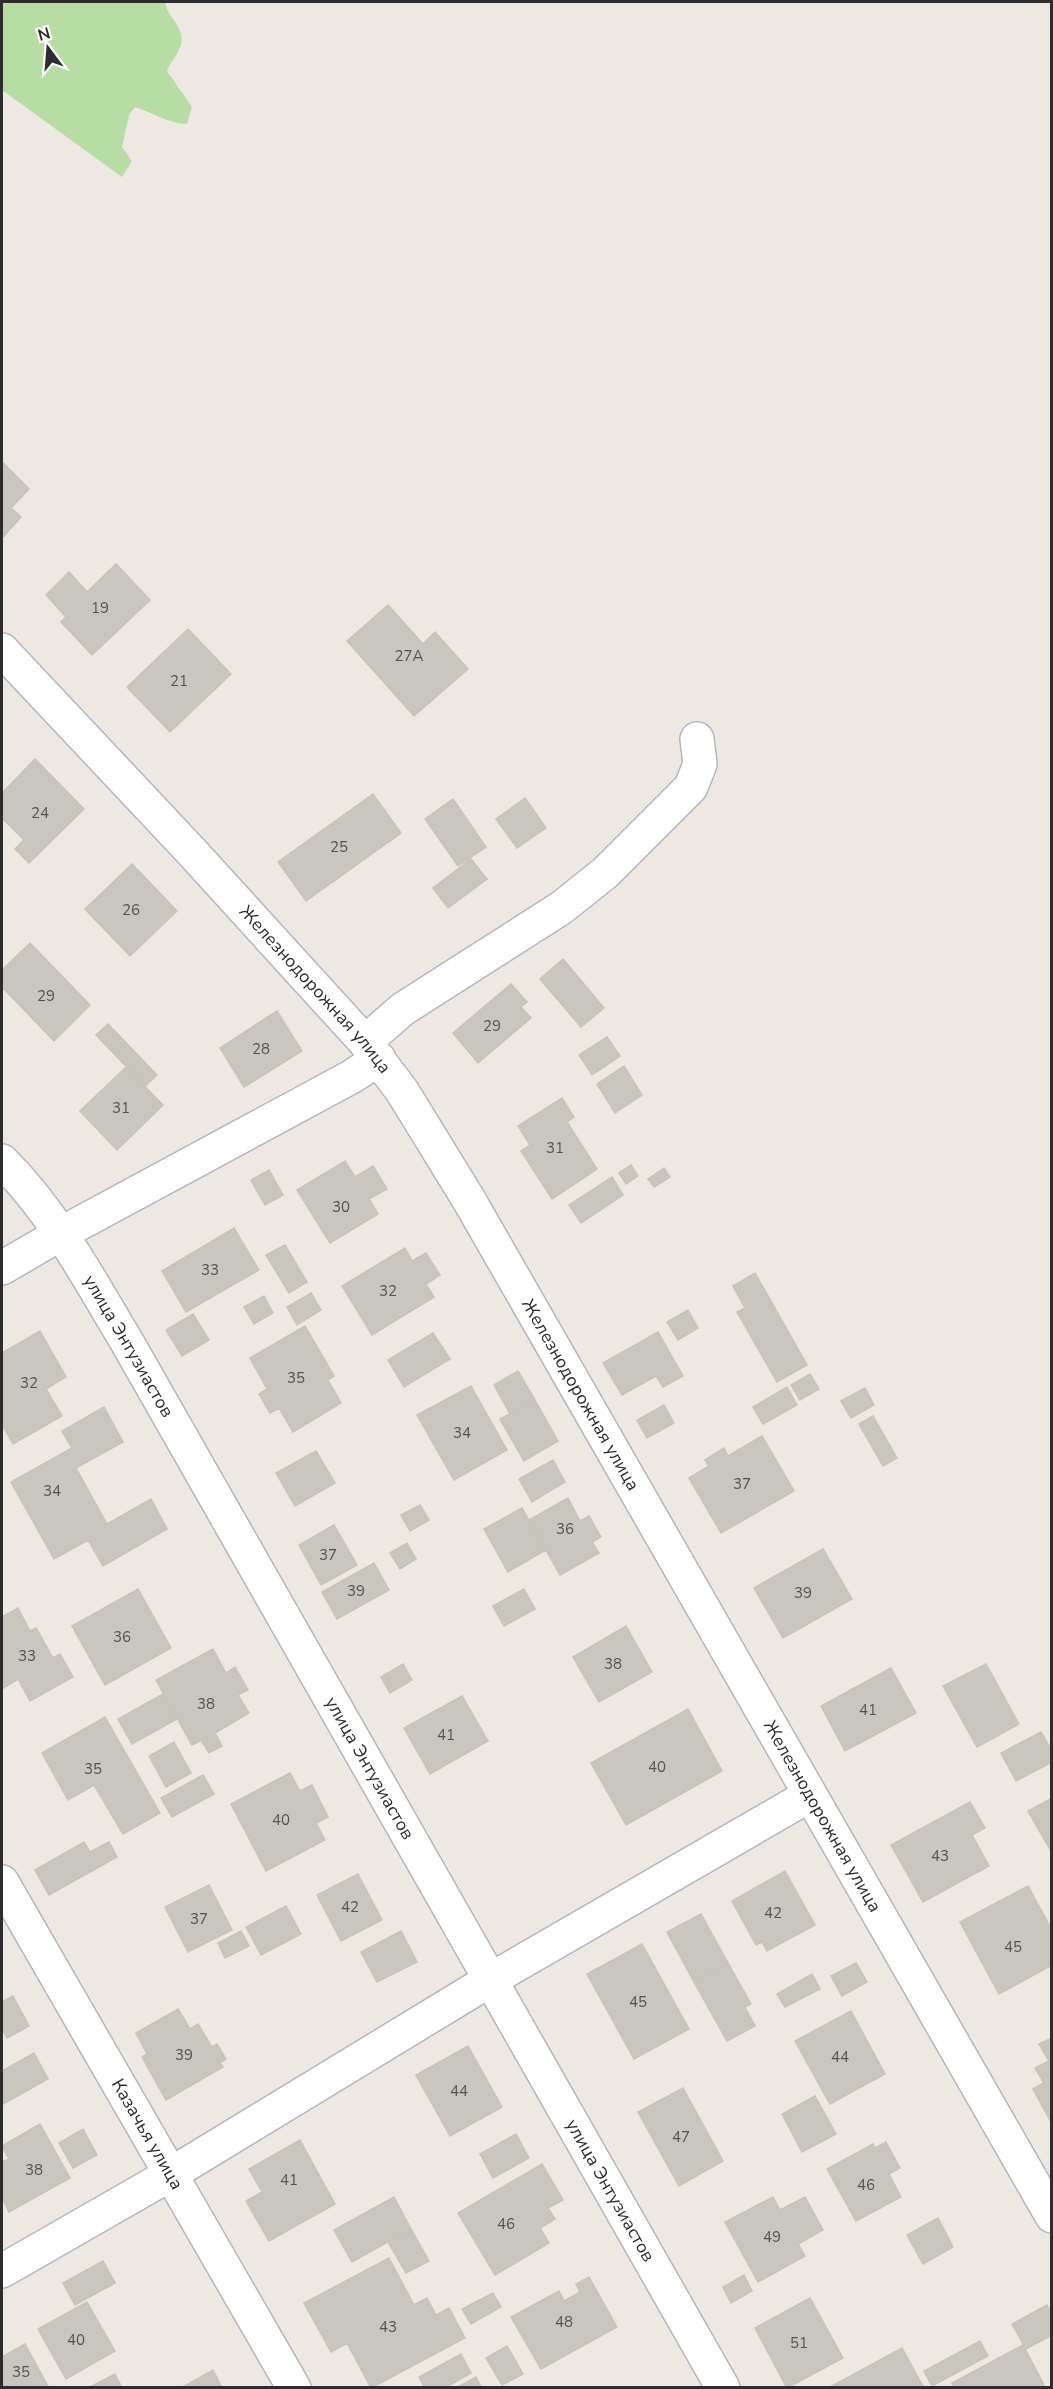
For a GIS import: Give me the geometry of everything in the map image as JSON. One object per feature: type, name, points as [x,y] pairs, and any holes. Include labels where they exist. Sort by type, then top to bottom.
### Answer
[{"type":"street","name":"Железнодорожная улица","points":[[2,650],[191,851],[372,1051],[402,1091],[469,1200],[1052,2216]]},
{"type":"street","points":[[2,1268],[62,1233],[351,1077],[403,1009],[561,908],[605,873],[691,787],[700,764],[697,739]]},
{"type":"street","name":"улица Энтузиастов","points":[[2,1161],[62,1233],[133,1352],[723,2388]]},
{"type":"street","points":[[2,2271],[171,2174],[490,1980],[810,1795]]},
{"type":"street","name":"Казачья улица","points":[[2,1882],[294,2388]]},
{"type":"green space","points":[[2,2],[165,2],[179,28],[182,39],[180,48],[167,71],[192,107],[187,124],[167,120],[135,107],[129,115],[122,147],[132,161],[122,177],[2,90]]},
{"type":"building","points":[[2,462],[29,489],[11,508],[21,517],[2,538]]},
{"type":"building","points":[[116,564],[150,600],[92,655],[61,622],[66,617],[46,595],[69,572],[87,592]]},
{"type":"building","points":[[388,605],[423,644],[435,632],[468,669],[414,716],[347,641]]},
{"type":"building","points":[[188,629],[231,674],[170,732],[127,687]]},
{"type":"building","points":[[35,759],[84,809],[29,863],[15,849],[24,840],[2,818],[2,793]]},
{"type":"building","points":[[373,794],[401,833],[306,901],[278,862]]},
{"type":"building","points":[[525,798],[546,828],[517,848],[496,819]]},
{"type":"building","points":[[453,799],[486,847],[458,866],[425,819]]},
{"type":"building","points":[[471,859],[487,879],[448,908],[433,888]]},
{"type":"building","points":[[132,864],[177,911],[130,956],[85,909]]},
{"type":"building","points":[[30,943],[90,1005],[54,1041],[2,987],[2,970]]},
{"type":"building","points":[[563,959],[604,1008],[581,1027],[540,979]]},
{"type":"building","points":[[511,984],[527,1002],[521,1007],[531,1018],[478,1063],[453,1033]]},
{"type":"building","points":[[277,1011],[302,1051],[244,1087],[220,1048]]},
{"type":"building","points":[[108,1024],[157,1075],[145,1086],[96,1035]]},
{"type":"building","points":[[607,1037],[620,1056],[592,1075],[579,1055]]},
{"type":"building","points":[[624,1066],[642,1095],[615,1113],[597,1084]]},
{"type":"building","points":[[126,1067],[163,1105],[117,1150],[80,1111]]},
{"type":"building","points":[[562,1098],[574,1117],[567,1122],[597,1169],[552,1199],[521,1151],[530,1145],[518,1126]]},
{"type":"building","points":[[345,1161],[355,1177],[373,1166],[387,1189],[369,1199],[378,1214],[330,1243],[297,1190]]},
{"type":"building","points":[[631,1165],[638,1176],[626,1184],[619,1173]]},
{"type":"building","points":[[664,1168],[670,1177],[654,1187],[648,1179]]},
{"type":"building","points":[[269,1170],[283,1195],[265,1205],[251,1180]]},
{"type":"building","points":[[612,1177],[623,1195],[581,1223],[569,1205]]},
{"type":"building","points":[[234,1228],[259,1270],[186,1312],[162,1271]]},
{"type":"building","points":[[285,1245],[307,1282],[289,1293],[266,1255]]},
{"type":"building","points":[[405,1248],[412,1261],[426,1253],[440,1275],[426,1284],[434,1297],[372,1335],[342,1286]]},
{"type":"building","points":[[755,1273],[807,1365],[777,1382],[737,1312],[745,1308],[733,1286]]},
{"type":"building","points":[[311,1293],[321,1310],[297,1325],[287,1307]]},
{"type":"building","points":[[264,1296],[273,1313],[254,1324],[244,1307]]},
{"type":"building","points":[[688,1310],[698,1328],[678,1340],[667,1322]]},
{"type":"building","points":[[193,1314],[209,1340],[182,1356],[166,1330]]},
{"type":"building","points":[[305,1326],[334,1376],[328,1380],[341,1403],[293,1432],[279,1408],[270,1413],[259,1394],[267,1389],[250,1358]]},
{"type":"building","points":[[40,1331],[66,1377],[46,1389],[62,1416],[13,1444],[2,1424],[2,1353]]},
{"type":"building","points":[[658,1332],[683,1376],[663,1387],[656,1376],[622,1395],[603,1363]]},
{"type":"building","points":[[433,1333],[450,1359],[404,1387],[388,1360]]},
{"type":"building","points":[[518,1371],[535,1400],[510,1414],[494,1385]]},
{"type":"building","points":[[810,1374],[819,1389],[800,1400],[791,1385]]},
{"type":"building","points":[[471,1386],[507,1450],[454,1480],[417,1415]]},
{"type":"building","points":[[787,1387],[797,1405],[763,1424],[753,1407]]},
{"type":"building","points":[[865,1388],[874,1405],[851,1418],[841,1401]]},
{"type":"building","points":[[535,1400],[558,1441],[524,1461],[500,1419]]},
{"type":"building","points":[[664,1405],[674,1423],[647,1438],[637,1420]]},
{"type":"building","points":[[104,1407],[123,1442],[76,1468],[107,1524],[151,1499],[167,1529],[103,1566],[88,1540],[54,1559],[11,1482],[72,1448],[62,1431]]},
{"type":"building","points":[[873,1416],[897,1458],[883,1466],[859,1424]]},
{"type":"building","points":[[762,1436],[794,1491],[721,1533],[689,1478],[709,1466],[705,1460],[724,1448],[728,1456]]},
{"type":"building","points":[[316,1451],[335,1483],[295,1506],[276,1473]]},
{"type":"building","points":[[553,1460],[565,1482],[532,1502],[519,1479]]},
{"type":"building","points":[[568,1498],[580,1521],[589,1516],[601,1537],[592,1542],[599,1553],[560,1575],[529,1520]]},
{"type":"building","points":[[420,1505],[429,1520],[410,1531],[401,1515]]},
{"type":"building","points":[[522,1508],[546,1550],[508,1572],[484,1529]]},
{"type":"building","points":[[334,1525],[357,1565],[321,1585],[299,1545]]},
{"type":"building","points":[[407,1543],[416,1559],[400,1569],[390,1553]]},
{"type":"building","points":[[823,1549],[852,1599],[783,1638],[754,1588]]},
{"type":"building","points":[[374,1563],[389,1590],[337,1619],[322,1592]]},
{"type":"building","points":[[138,1589],[171,1648],[105,1685],[72,1626]]},
{"type":"building","points":[[524,1589],[535,1609],[504,1626],[493,1606]]},
{"type":"building","points":[[18,1608],[30,1631],[36,1628],[53,1658],[60,1654],[73,1677],[30,1701],[18,1679],[2,1689],[2,1617]]},
{"type":"building","points":[[626,1626],[652,1672],[599,1702],[573,1657]]},
{"type":"building","points":[[213,1649],[226,1673],[235,1667],[248,1690],[238,1695],[249,1713],[215,1733],[222,1746],[209,1753],[201,1740],[192,1745],[156,1680]]},
{"type":"building","points":[[403,1664],[412,1680],[390,1693],[381,1677]]},
{"type":"building","points":[[986,1664],[1019,1724],[977,1747],[943,1686]]},
{"type":"building","points":[[891,1668],[916,1713],[845,1751],[821,1706]]},
{"type":"building","points":[[163,1694],[177,1719],[132,1744],[118,1719]]},
{"type":"building","points":[[462,1696],[488,1741],[430,1774],[404,1728]]},
{"type":"building","points":[[688,1709],[722,1771],[626,1825],[591,1763]]},
{"type":"building","points":[[105,1717],[160,1813],[123,1834],[94,1785],[68,1800],[42,1753]]},
{"type":"building","points":[[1041,1732],[1052,1751],[1052,1762],[1016,1781],[1001,1753]]},
{"type":"building","points":[[174,1742],[191,1773],[166,1787],[149,1756]]},
{"type":"building","points":[[290,1773],[300,1791],[312,1785],[328,1817],[316,1823],[325,1840],[266,1871],[231,1804]]},
{"type":"building","points":[[203,1775],[214,1794],[172,1817],[161,1798]]},
{"type":"building","points":[[1052,1798],[1052,1853],[1028,1811]]},
{"type":"building","points":[[970,1802],[985,1828],[972,1835],[989,1866],[923,1902],[891,1845]]},
{"type":"building","points":[[84,1842],[90,1852],[109,1842],[117,1857],[49,1895],[35,1870]]},
{"type":"building","points":[[785,1871],[815,1925],[767,1951],[762,1942],[756,1945],[732,1901]]},
{"type":"building","points":[[358,1874],[382,1920],[341,1941],[317,1895]]},
{"type":"building","points":[[209,1885],[232,1930],[188,1952],[165,1907]]},
{"type":"building","points":[[1028,1886],[1052,1930],[1052,1965],[999,1994],[960,1922]]},
{"type":"building","points":[[286,1906],[301,1934],[261,1955],[246,1927]]},
{"type":"building","points":[[701,1914],[728,1963],[694,1982],[667,1932]]},
{"type":"building","points":[[241,1931],[249,1946],[225,1958],[218,1943]]},
{"type":"building","points":[[401,1931],[417,1962],[377,1982],[361,1952]]},
{"type":"building","points":[[642,1944],[689,2029],[634,2059],[587,1974]]},
{"type":"building","points":[[728,1963],[751,2004],[745,2007],[755,2026],[727,2041],[694,1982]]},
{"type":"building","points":[[856,1963],[867,1982],[842,1996],[831,1976]]},
{"type":"building","points":[[812,1974],[820,1989],[785,2007],[777,1994]]},
{"type":"building","points":[[13,1996],[29,2026],[7,2038],[2,2029],[2,2002]]},
{"type":"building","points":[[178,2009],[190,2029],[198,2024],[212,2047],[217,2044],[226,2059],[220,2063],[223,2067],[166,2100],[142,2057],[147,2054],[136,2033]]},
{"type":"building","points":[[851,2011],[885,2074],[830,2104],[795,2041]]},
{"type":"building","points":[[1052,2038],[1052,2124],[1033,2089],[1044,2083],[1035,2068],[1049,2061],[1039,2044]]},
{"type":"building","points":[[468,2046],[502,2107],[450,2136],[416,2075]]},
{"type":"building","points":[[34,2053],[48,2079],[3,2104],[2,2071]]},
{"type":"building","points":[[683,2088],[723,2161],[679,2186],[638,2112]]},
{"type":"building","points":[[815,2096],[836,2134],[802,2152],[782,2114]]},
{"type":"building","points":[[40,2124],[70,2178],[9,2212],[2,2197],[2,2162],[9,2159],[2,2146]]},
{"type":"building","points":[[83,2129],[97,2155],[73,2168],[59,2143]]},
{"type":"building","points":[[516,2134],[529,2158],[493,2178],[480,2154]]},
{"type":"building","points":[[300,2140],[335,2204],[269,2241],[246,2201],[262,2192],[249,2169]]},
{"type":"building","points":[[886,2142],[900,2168],[889,2174],[901,2197],[856,2221],[827,2169],[873,2144],[875,2148]]},
{"type":"building","points":[[542,2164],[563,2200],[548,2208],[555,2219],[540,2228],[549,2243],[495,2275],[458,2213]]},
{"type":"building","points":[[394,2197],[411,2229],[352,2262],[334,2230]]},
{"type":"building","points":[[773,2197],[780,2210],[805,2197],[823,2230],[798,2244],[805,2256],[758,2282],[725,2222]]},
{"type":"building","points":[[938,2218],[953,2247],[923,2264],[907,2235]]},
{"type":"building","points":[[411,2229],[429,2261],[406,2273],[388,2242]]},
{"type":"building","points":[[389,2258],[414,2305],[427,2298],[436,2315],[449,2308],[465,2338],[371,2388],[347,2343],[331,2352],[304,2303]]},
{"type":"building","points":[[103,2261],[115,2283],[75,2305],[63,2283]]},
{"type":"building","points":[[744,2275],[752,2291],[731,2303],[723,2287]]},
{"type":"building","points":[[589,2277],[617,2327],[541,2369],[511,2317],[559,2291],[564,2301],[580,2292],[576,2284]]},
{"type":"building","points":[[493,2293],[501,2307],[471,2324],[462,2309]]},
{"type":"building","points":[[810,2298],[843,2358],[787,2388],[755,2328]]},
{"type":"building","points":[[87,2302],[115,2351],[66,2379],[38,2329]]},
{"type":"building","points":[[1047,2305],[1052,2314],[1052,2335],[1026,2349],[1012,2324]]},
{"type":"building","points":[[980,2341],[988,2356],[932,2386],[924,2371]]},
{"type":"building","points":[[25,2344],[49,2388],[2,2388],[2,2357]]},
{"type":"building","points":[[1023,2345],[1044,2385],[1039,2388],[954,2388],[952,2383]]},
{"type":"building","points":[[507,2346],[523,2374],[502,2385],[486,2358]]},
{"type":"building","points":[[902,2348],[924,2388],[830,2387]]},
{"type":"building","points":[[461,2354],[471,2373],[445,2388],[425,2388],[419,2377]]},
{"type":"building","points":[[213,2370],[222,2388],[181,2388]]},
{"type":"building","points":[[115,2374],[122,2388],[90,2387]]},
{"type":"building","points":[[476,2377],[482,2388],[456,2388]]}]
